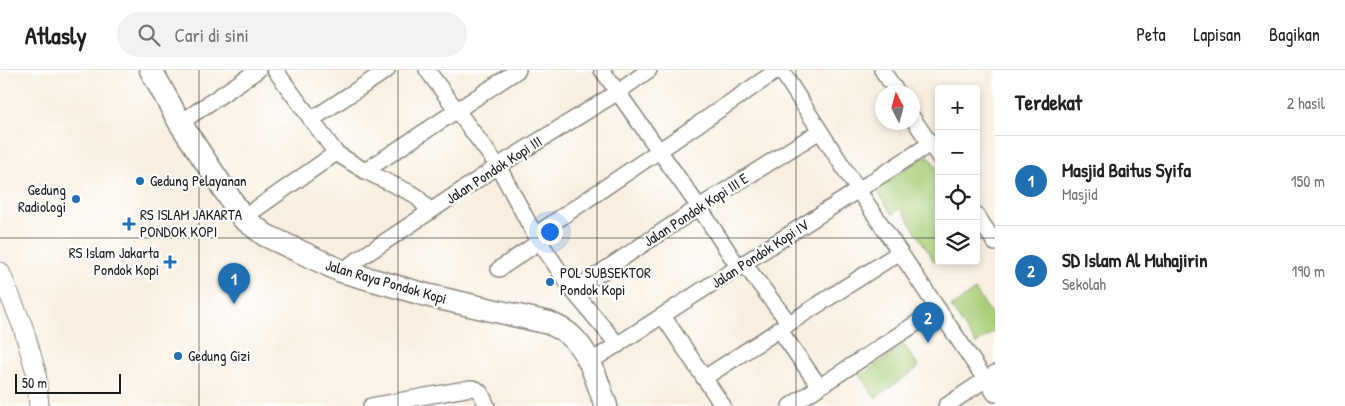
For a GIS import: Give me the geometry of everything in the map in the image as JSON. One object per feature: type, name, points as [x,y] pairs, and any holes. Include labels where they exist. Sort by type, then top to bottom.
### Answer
[{"type":"main road","name":"Jalan Raya Pondok Kopi","points":[[151,70],[180,123],[243,218],[265,235],[341,271],[430,296],[549,323],[572,336],[590,362],[606,406]]},
{"type":"street","points":[[180,123],[258,70]]},
{"type":"street","points":[[275,70],[336,153],[365,171],[415,195],[430,211]]},
{"type":"street","points":[[311,120],[387,70]]},
{"type":"street","points":[[427,70],[498,166],[537,239],[573,291],[618,345]]},
{"type":"street","points":[[365,171],[518,70]]},
{"type":"street","points":[[602,70],[784,326],[819,386]]},
{"type":"street","name":"Jalan Pondok Kopi III","points":[[341,271],[498,166],[618,92],[649,70]]},
{"type":"street","points":[[499,269],[537,239],[659,151],[780,70],[938,309],[990,376],[995,394]]},
{"type":"street","points":[[882,70],[892,85]]},
{"type":"street","points":[[920,129],[935,151]]},
{"type":"street","name":"Jalan Pondok Kopi III E","points":[[573,291],[820,131]]},
{"type":"street","name":"Jalan Pondok Kopi IV","points":[[590,362],[858,190],[935,151]]},
{"type":"street","points":[[243,218],[336,153]]},
{"type":"street","points":[[980,220],[995,243]]},
{"type":"street","points":[[704,378],[900,252]]},
{"type":"street","points":[[2,283],[23,327],[36,372],[39,406]]},
{"type":"street","points":[[790,406],[938,309]]},
{"type":"street","points":[[663,316],[723,406]]},
{"type":"street","points":[[946,406],[990,376]]},
{"type":"street","points":[[371,406],[476,388],[480,391],[487,406]]},
{"type":"green space","points":[[928,155],[935,166],[935,260],[901,208],[892,214],[875,188]]},
{"type":"green space","points":[[975,290],[995,319],[992,321],[995,331],[976,344],[951,307]]},
{"type":"green space","points":[[904,345],[919,367],[875,398],[860,376]]},
{"type":"place","name":"Gedung Pelayanan","points":[[140,181]]},
{"type":"place","name":"Gedung Radiologi","points":[[76,199]]},
{"type":"place","name":"RS ISLAM JAKARTA PONDOK KOPI","points":[[129,224]]},
{"type":"place","name":"RS Islam Jakarta Pondok Kopi","points":[[170,262]]},
{"type":"place","name":"POL SUBSEKTOR Pondok Kopi","points":[[550,282]]},
{"type":"place","name":"Masjid Baitus Syifa","points":[[234,304]]},
{"type":"place","name":"SD Islam Al Muhajirin","points":[[928,343]]},
{"type":"place","name":"Gedung Gizi","points":[[178,356]]}]
